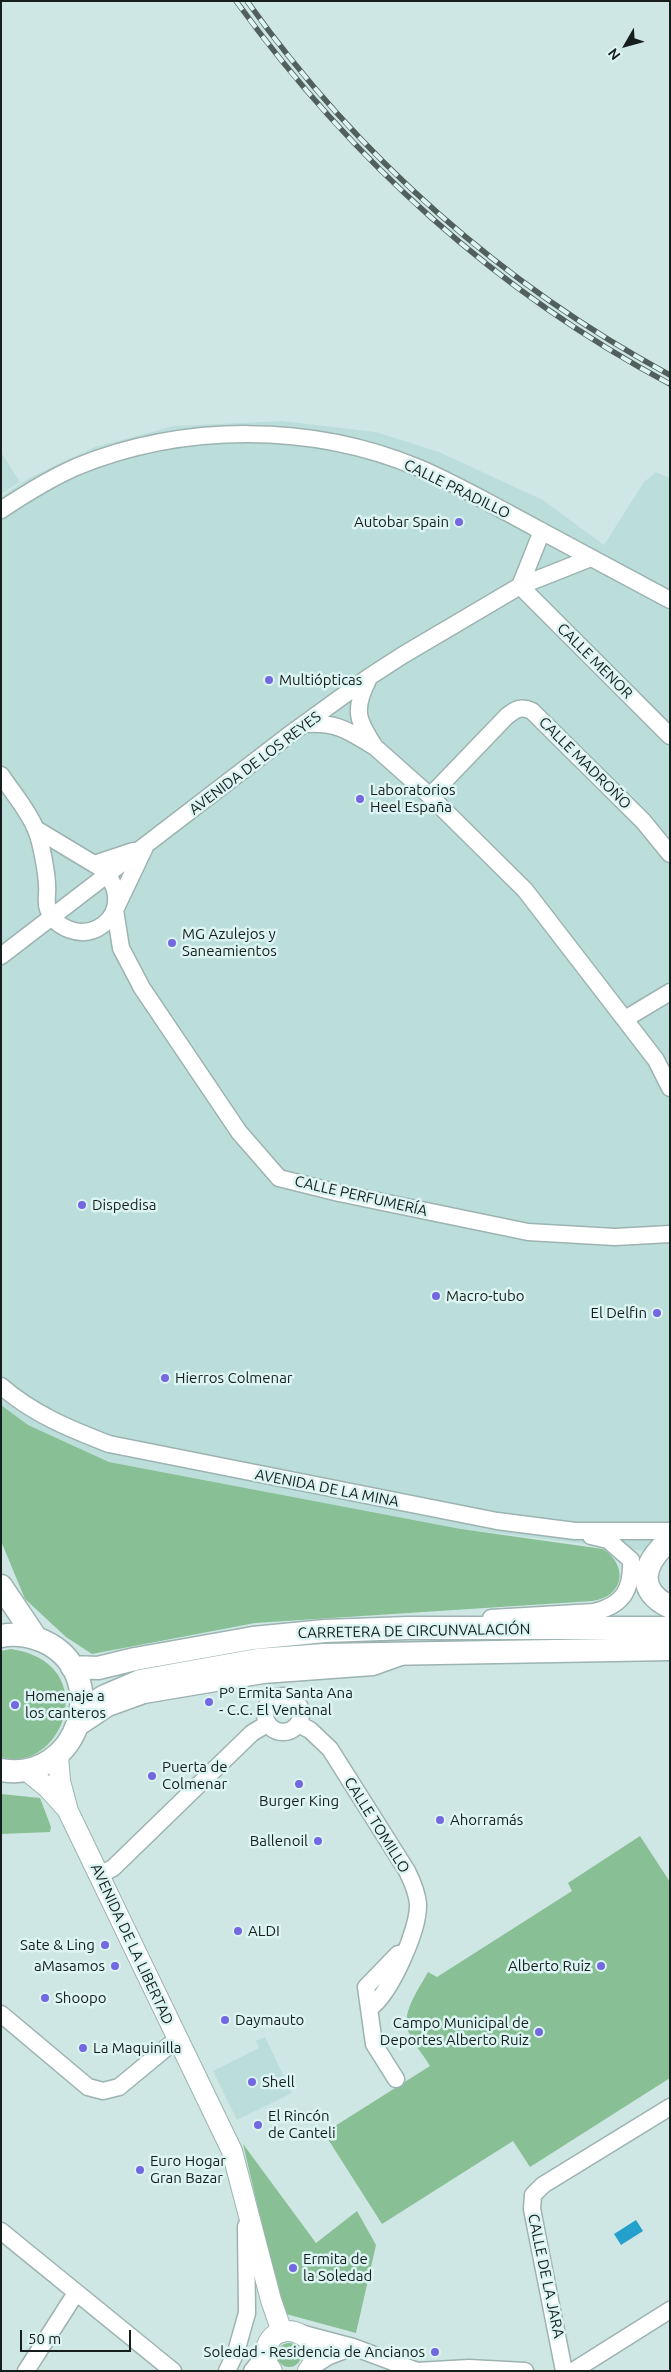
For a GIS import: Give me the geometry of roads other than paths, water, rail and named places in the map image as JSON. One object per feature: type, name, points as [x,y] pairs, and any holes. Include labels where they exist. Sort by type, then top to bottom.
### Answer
[{"type":"main road","points":[[670,1540],[639,1563],[653,1595],[670,1607]]},
{"type":"main road","points":[[1,1586],[36,1638]]},
{"type":"main road","name":"CARRETERA DE CIRCUNVALACIÓN","points":[[72,1667],[98,1668],[136,1659],[253,1638],[325,1631],[670,1628]]},
{"type":"main road","points":[[1,1636],[20,1635],[36,1638],[56,1650],[72,1667],[82,1695],[80,1719],[73,1738],[58,1755],[48,1762],[26,1770],[1,1770]]},
{"type":"main road","name":"CARRETERA DE CIRCUNVALACIÓN","points":[[80,1719],[105,1696],[140,1681],[257,1660],[324,1655],[670,1649]]},
{"type":"street","name":"CALLE PRADILLO","points":[[1,510],[38,486],[77,467],[131,450],[200,436],[245,434],[293,436],[356,446],[420,468],[591,558]]},
{"type":"street","points":[[520,586],[542,531]]},
{"type":"street","points":[[591,558],[670,600]]},
{"type":"street","name":"AVENIDA DE LOS REYES","points":[[1,956],[369,677],[520,586],[591,558]]},
{"type":"street","name":"CALLE MENOR","points":[[520,586],[670,736]]},
{"type":"street","points":[[369,677],[359,698],[360,724],[375,747]]},
{"type":"street","name":"CALLE MADROÑO","points":[[430,796],[507,716],[516,709],[524,708],[532,711],[643,821],[670,854]]},
{"type":"street","points":[[305,724],[326,723],[344,729],[375,747],[430,796],[525,890],[626,1019],[656,1060],[670,1088]]},
{"type":"street","points":[[1,775],[36,830],[47,886],[48,908],[52,917],[61,926],[72,931]]},
{"type":"street","points":[[36,830],[109,874]]},
{"type":"street","points":[[94,864],[145,847]]},
{"type":"street","points":[[25,938],[97,929],[110,918],[145,847]]},
{"type":"street","name":"CALLE PERFUMERÍA","points":[[109,874],[116,888],[114,910],[121,948],[142,988],[239,1132],[279,1178],[338,1193],[528,1232],[615,1237],[670,1234]]},
{"type":"street","points":[[626,1019],[670,992]]},
{"type":"street","name":"AVENIDA DE LA MINA","points":[[1,1386],[14,1397],[59,1426],[109,1444],[497,1522],[575,1531],[670,1531]]},
{"type":"street","points":[[575,1531],[608,1540],[639,1563]]},
{"type":"street","points":[[435,1629],[491,1618],[594,1612],[606,1609],[627,1591],[639,1563],[645,1542],[640,1532]]},
{"type":"street","points":[[280,1695],[288,1696],[299,1705],[301,1711],[298,1724],[293,1729],[279,1732],[267,1724],[264,1717],[268,1703],[280,1695]]},
{"type":"street","points":[[99,1875],[113,1868],[252,1733],[267,1724]]},
{"type":"street","name":"CALLE TOMILLO","points":[[298,1724],[310,1730],[330,1749],[407,1871],[415,1891],[418,1903],[417,1923],[408,1943],[366,1987],[374,2044],[396,2079]]},
{"type":"street","name":"AVENIDA DE LA LIBERTAD","points":[[58,1755],[60,1781],[68,1811],[232,2151],[271,2300],[291,2332],[308,2339],[313,2348],[314,2359],[309,2370]]},
{"type":"street","name":"AVENIDA DE LA LIBERTAD","points":[[26,1770],[48,1788],[68,1811]]},
{"type":"street","points":[[1,2014],[88,2087],[103,2091],[119,2087],[177,2039]]},
{"type":"street","name":"CALLE DE LA JARA","points":[[564,2371],[532,2209],[533,2195],[543,2185],[670,2107]]},
{"type":"street","points":[[227,2371],[236,2352],[247,2312],[245,2204]]},
{"type":"street","points":[[1,2231],[173,2371]]},
{"type":"street","points":[[26,2371],[76,2293]]},
{"type":"street","points":[[573,2371],[670,2310]]},
{"type":"street","points":[[252,2371],[269,2363],[272,2338],[291,2332],[352,2347],[417,2371],[466,2369],[525,2371]]},
{"type":"street","points":[[309,2370],[329,2356],[352,2347]]},
{"type":"street","points":[[371,2353],[382,2371]]},
{"type":"water","points":[[636,2220],[643,2231],[621,2245],[614,2234]]},
{"type":"railway","points":[[236,1],[328,115],[378,168],[431,218],[545,308],[606,348],[670,384]]},
{"type":"railway","points":[[247,1],[290,58],[336,112],[385,164],[437,212],[492,258],[549,300],[608,339],[670,375]]},
{"type":"place","name":"Autobar Spain","points":[[459,522]]},
{"type":"place","name":"Multiópticas","points":[[269,680]]},
{"type":"place","name":"Laboratorios Heel España","points":[[360,799]]},
{"type":"place","name":"MG Azulejos y Saneamientos","points":[[172,943]]},
{"type":"place","name":"Dispedisa","points":[[82,1205]]},
{"type":"place","name":"Macro-tubo","points":[[436,1296]]},
{"type":"place","name":"El Delfin","points":[[657,1313]]},
{"type":"place","name":"Hierros Colmenar","points":[[165,1378]]},
{"type":"place","name":"Pº Ermita Santa Ana - C.C. El Ventanal","points":[[209,1702]]},
{"type":"place","name":"Homenaje a los canteros","points":[[15,1705]]},
{"type":"place","name":"Puerta de Colmenar","points":[[152,1776]]},
{"type":"place","name":"Burger King","points":[[299,1784]]},
{"type":"place","name":"Ahorramás","points":[[440,1820]]},
{"type":"place","name":"Ballenoil","points":[[318,1841]]},
{"type":"place","name":"ALDI","points":[[238,1931]]},
{"type":"place","name":"Sate & Ling","points":[[105,1945]]},
{"type":"place","name":"aMasamos","points":[[115,1966]]},
{"type":"place","name":"Alberto Ruiz","points":[[601,1966]]},
{"type":"place","name":"Shoopo","points":[[45,1998]]},
{"type":"place","name":"Daymauto","points":[[225,2020]]},
{"type":"place","name":"Campo Municipal de Deportes Alberto Ruiz","points":[[539,2032]]},
{"type":"place","name":"La Maquinilla","points":[[83,2048]]},
{"type":"place","name":"Shell","points":[[252,2082]]},
{"type":"place","name":"El Rincón de Canteli","points":[[258,2125]]},
{"type":"place","name":"Euro Hogar Gran Bazar","points":[[140,2170]]},
{"type":"place","name":"Ermita de la Soledad","points":[[293,2268]]},
{"type":"place","name":"Soledad - Residencia de Ancianos","points":[[435,2352]]}]
